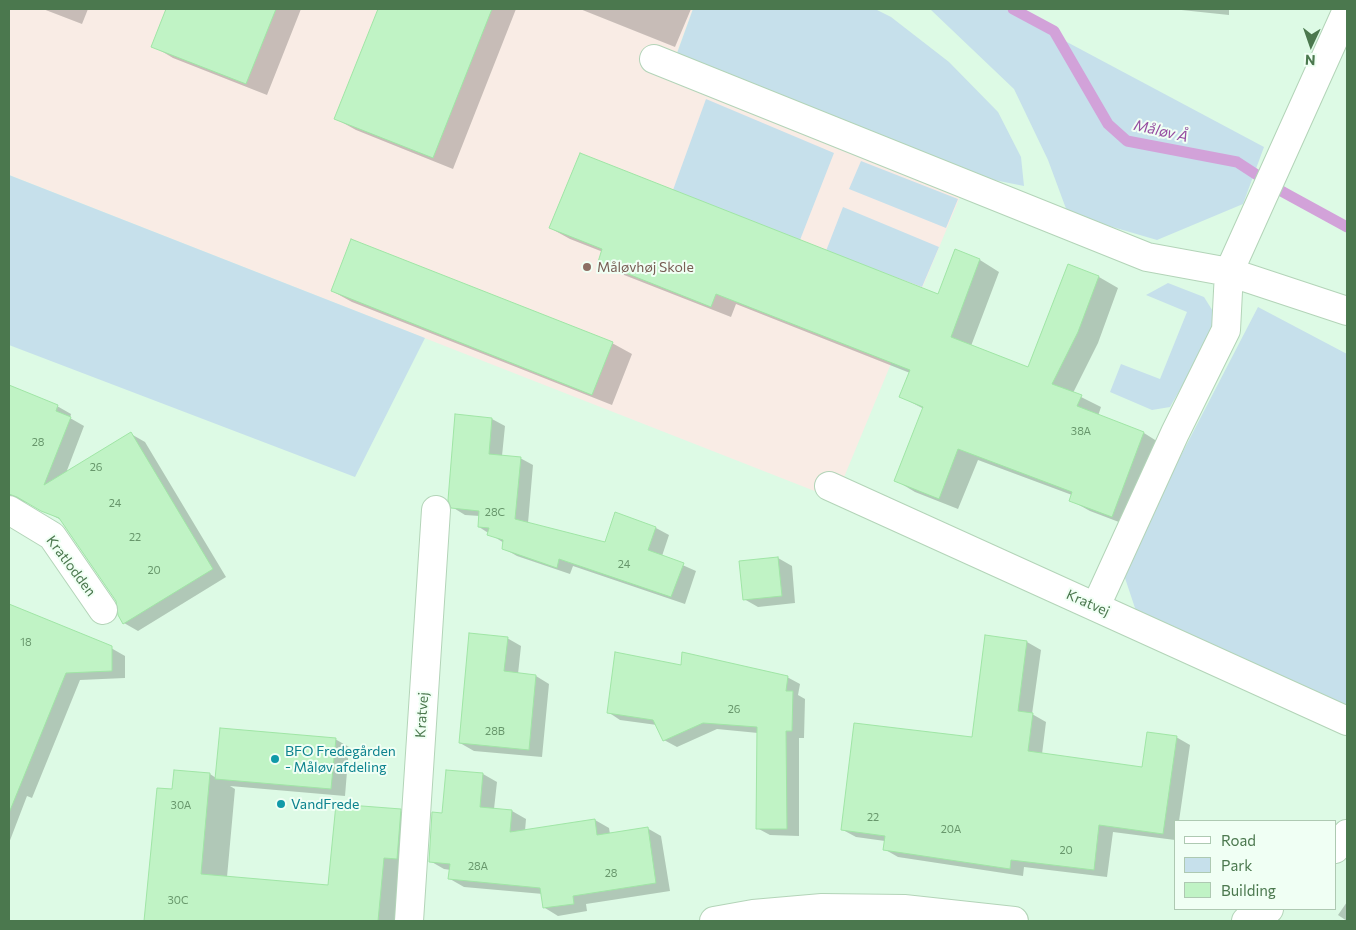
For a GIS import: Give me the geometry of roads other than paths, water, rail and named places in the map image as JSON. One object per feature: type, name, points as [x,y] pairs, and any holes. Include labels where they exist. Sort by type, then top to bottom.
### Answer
[{"type":"street","points":[[1096,606],[1174,432],[1226,330],[1229,272],[1256,208],[1347,10]]},
{"type":"street","points":[[654,60],[1147,257],[1229,272],[1347,310]]},
{"type":"street","name":"Kratvej","points":[[829,486],[962,548],[1096,606],[1347,721]]},
{"type":"street","name":"Kratlodden","points":[[9,510],[52,536],[103,610]]},
{"type":"street","name":"Kratvej","points":[[408,921],[436,510]]},
{"type":"street","points":[[1336,848],[1347,834]]},
{"type":"street","points":[[714,921],[753,914],[822,908],[904,910],[1014,921]]},
{"type":"street","points":[[1246,921],[1268,910]]},
{"type":"waterway","name":"Måløv Å","points":[[1013,9],[1054,31],[1108,124],[1127,141],[1237,162],[1283,192],[1347,227]]},
{"type":"place","name":"Måløvhøj Skole","points":[[587,267]]},
{"type":"place","name":"BFO Fredegården - Måløv afdeling","points":[[275,759]]},
{"type":"place","name":"VandFrede","points":[[281,804]]}]
